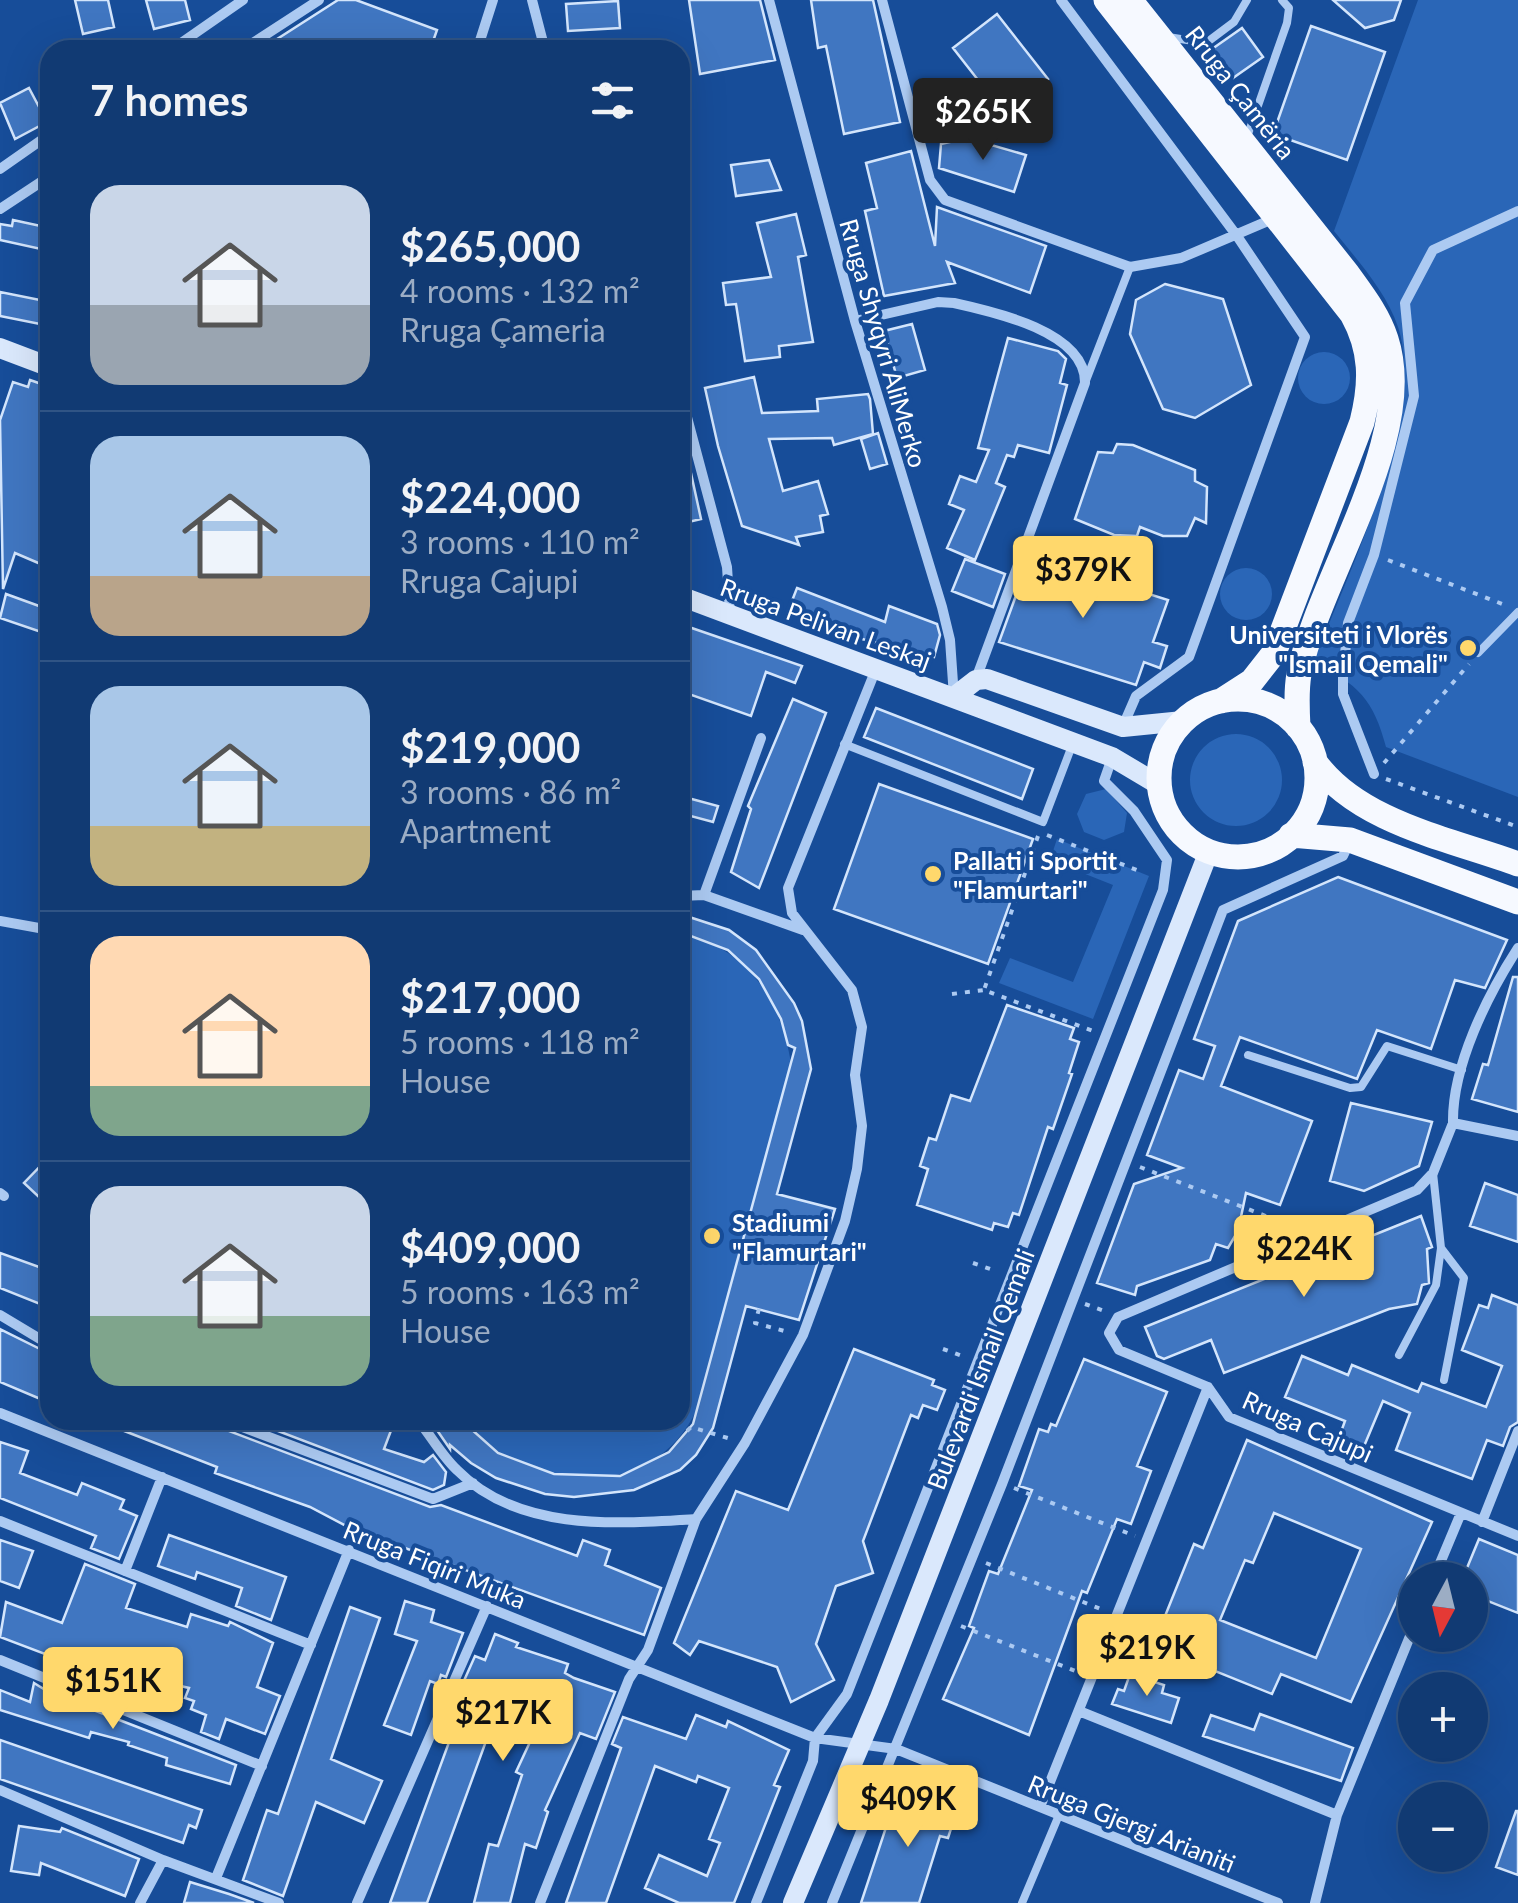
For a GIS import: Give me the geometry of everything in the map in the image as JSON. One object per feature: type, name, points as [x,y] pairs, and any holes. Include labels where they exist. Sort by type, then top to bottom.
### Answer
[{"type":"main road","name":"Rruga Çamëria","points":[[1106,0],[1363,333],[1368,355],[1368,399],[1274,653],[1252,681],[1221,701]]},
{"type":"main road","name":"Rruga Çamëria","points":[[1130,0],[1365,298],[1386,340],[1391,374],[1385,429],[1302,663],[1298,727]]},
{"type":"main road","points":[[1,352],[40,363]]},
{"type":"main road","name":"Rruga Pelivan Leskaj","points":[[690,600],[1112,757],[1159,785]]},
{"type":"main road","points":[[976,680],[1018,687],[1123,727],[1183,722],[1221,701],[1263,703],[1298,727],[1331,784],[1362,806],[1518,864]]},
{"type":"main road","name":"Rruga Pelivan Leskaj","points":[[954,698],[976,680]]},
{"type":"main road","points":[[1183,722],[1164,751],[1159,785],[1175,825],[1209,851],[1252,855],[1292,836],[1350,840],[1518,902]]},
{"type":"main road","points":[[1292,836],[1311,807],[1315,762]]},
{"type":"main road","name":"Bulevardi Ismail Qemali","points":[[794,1903],[1209,851]]},
{"type":"street","points":[[185,40],[243,0]]},
{"type":"street","points":[[257,40],[319,0]]},
{"type":"street","points":[[479,40],[493,0]]},
{"type":"street","points":[[532,0],[542,40]]},
{"type":"street","name":"Rruga Shyqyri AliMerko","points":[[769,0],[856,320],[942,607],[950,640],[954,698]]},
{"type":"street","points":[[882,0],[930,180],[938,196],[1130,267],[1181,258],[1275,218],[1306,222]]},
{"type":"street","points":[[1060,0],[1237,236],[1305,337],[1190,656],[1136,696],[1123,727]]},
{"type":"street","points":[[0,169],[40,141]]},
{"type":"street","points":[[0,209],[40,183]]},
{"type":"street","points":[[1374,774],[1343,694],[1342,676],[1348,623],[1374,555],[1414,396],[1406,303],[1433,250],[1518,210]]},
{"type":"street","points":[[856,320],[938,302],[971,306],[1058,337],[1081,358],[1085,382],[976,680]]},
{"type":"street","points":[[690,427],[727,566],[730,614]]},
{"type":"street","points":[[540,1903],[648,1650],[696,1519],[745,1443],[816,1306],[857,1168],[862,1126],[855,1075],[862,1026],[852,990],[792,913],[788,888],[876,669]]},
{"type":"street","points":[[704,895],[761,738]]},
{"type":"street","name":"Bulevardi Ismail Qemali","points":[[756,1903],[814,1760],[815,1738],[847,1694],[1163,890],[1167,860],[1134,811],[1104,780],[1112,757]]},
{"type":"street","points":[[832,1903],[973,1558],[1224,910],[1344,856],[1350,840]]},
{"type":"street","points":[[690,896],[704,895],[803,930]]},
{"type":"street","points":[[0,921],[40,928]]},
{"type":"street","points":[[1434,1173],[1453,1123],[1452,1095],[1493,991],[1518,948]]},
{"type":"street","points":[[1453,1123],[1518,1136]]},
{"type":"street","name":"Rruga Cajupi","points":[[1434,1173],[1417,1190],[1127,1312],[1112,1323],[1112,1343],[1119,1350],[1208,1386],[1229,1417],[1518,1536]]},
{"type":"street","points":[[0,1315],[40,1339]]},
{"type":"street","points":[[1040,1807],[1208,1386]]},
{"type":"street","points":[[1201,1406],[1229,1417]]},
{"type":"street","name":"Rruga Fiqiri Muka","points":[[0,1413],[40,1429]]},
{"type":"street","name":"Rruga Fiqiri Muka","points":[[43,1430],[815,1738],[858,1744]]},
{"type":"street","points":[[250,1430],[433,1499],[472,1483]]},
{"type":"street","points":[[426,1430],[456,1470],[472,1483],[490,1495],[551,1518],[593,1522],[696,1519]]},
{"type":"street","points":[[1482,1522],[1518,1431]]},
{"type":"street","points":[[126,1571],[162,1477]]},
{"type":"street","points":[[1440,1562],[1460,1513]]},
{"type":"street","points":[[0,1521],[311,1645]]},
{"type":"street","points":[[216,1878],[349,1550]]},
{"type":"street","points":[[356,1903],[487,1606]]},
{"type":"street","points":[[1315,1903],[1337,1815],[1404,1652]]},
{"type":"street","points":[[0,1660],[262,1766]]},
{"type":"street","points":[[1078,1711],[1337,1815]]},
{"type":"street","name":"Rruga Gjergj Arianiti","points":[[858,1744],[896,1749],[1278,1903]]},
{"type":"street","points":[[0,1790],[163,1860],[280,1903]]},
{"type":"street","points":[[140,1903],[163,1860]]},
{"type":"lane","points":[[1158,36],[1206,44],[1234,22],[1247,0]]},
{"type":"lane","points":[[1245,146],[1287,22],[1289,8],[1282,0]]},
{"type":"lane","points":[[1085,382],[1130,267]]},
{"type":"lane","points":[[1478,653],[1518,611]]},
{"type":"lane","points":[[844,744],[1043,822],[1073,742]]},
{"type":"lane","points":[[1248,1055],[1350,1088],[1361,1087],[1387,1046],[1462,1070]]},
{"type":"lane","points":[[1399,1356],[1436,1285],[1441,1248],[1434,1173]]},
{"type":"lane","points":[[1441,1248],[1464,1278],[1444,1380]]},
{"type":"lane","points":[[1022,1903],[1059,1815]]},
{"type":"path","points":[[1374,555],[1518,611]]},
{"type":"path","points":[[1478,653],[1374,774],[1518,827]]},
{"type":"path","points":[[984,990],[1039,832],[1142,872]]},
{"type":"path","points":[[952,994],[984,990],[1108,1036]]},
{"type":"path","points":[[1126,1162],[1310,1233]]},
{"type":"path","points":[[760,1310],[755,1324],[802,1336]]},
{"type":"path","points":[[690,1428],[745,1443]]},
{"type":"path","points":[[1002,1484],[1146,1540]]},
{"type":"path","points":[[973,1558],[1117,1616]]},
{"type":"path","points":[[947,1620],[1092,1677]]},
{"type":"shaded area","points":[[1418,0],[1518,0],[1518,797],[1386,747],[1376,717],[1362,695],[1342,678],[1313,664],[1378,496],[1401,404],[1404,363],[1398,327],[1386,301],[1334,231]]},
{"type":"shaded area","points":[[1324,352],[1342,360],[1350,378],[1342,396],[1324,404],[1306,396],[1298,378],[1306,360]]},
{"type":"shaded area","points":[[1246,568],[1264,576],[1272,594],[1264,612],[1246,620],[1228,612],[1220,594],[1228,576]]},
{"type":"shaded area","points":[[1227,734],[1245,734],[1262,741],[1275,754],[1282,780],[1275,806],[1262,819],[1245,826],[1227,826],[1210,819],[1197,806],[1190,789],[1190,771],[1197,754],[1210,741]]},
{"type":"shaded area","points":[[1106,789],[1127,813],[1124,832],[1104,840],[1084,832],[1077,814],[1086,794]]},
{"type":"shaded area","points":[[1057,839],[1149,876],[1093,1019],[999,983],[1010,958],[1073,982],[1113,885],[1050,860]]},
{"type":"shaded area","name":"Stadiumi \"Flamurtari\"","points":[[690,935],[724,950],[756,979],[778,1017],[791,1063],[697,1409],[690,1420]]},
{"type":"shaded area","name":"Stadiumi \"Flamurtari\"","points":[[472,1430],[683,1430],[650,1462],[619,1474],[585,1478],[551,1474],[518,1462]]},
{"type":"building","points":[[75,0],[108,0],[114,27],[83,34]]},
{"type":"building","points":[[146,0],[185,0],[190,20],[154,29]]},
{"type":"building","points":[[338,0],[356,0],[437,30],[434,40],[276,40]]},
{"type":"building","points":[[689,0],[760,0],[775,60],[700,74]]},
{"type":"building","points":[[811,0],[873,0],[900,122],[844,134],[826,46],[818,48]]},
{"type":"building","points":[[1333,0],[1401,0],[1394,20],[1365,28]]},
{"type":"building","points":[[618,1],[620,28],[568,31],[566,4]]},
{"type":"building","points":[[997,14],[1048,79],[1034,90],[1038,95],[1014,114],[1011,101],[996,103],[953,48]]},
{"type":"building","points":[[1311,26],[1385,52],[1347,160],[1273,134]]},
{"type":"building","points":[[1242,28],[1263,57],[1233,78],[1212,49]]},
{"type":"building","points":[[29,88],[40,109],[40,126],[15,139],[0,103]]},
{"type":"building","points":[[967,138],[1026,155],[1014,192],[939,168],[941,144]]},
{"type":"building","points":[[911,151],[935,246],[937,207],[1046,246],[1030,293],[947,262],[955,283],[884,296],[865,211],[877,208],[866,163]]},
{"type":"building","points":[[769,160],[781,190],[736,196],[731,165]]},
{"type":"building","points":[[796,214],[806,255],[798,257],[813,342],[779,346],[780,357],[745,361],[736,304],[726,305],[723,283],[771,277],[757,223]]},
{"type":"building","points":[[13,220],[40,226],[40,249],[0,240],[0,224],[12,226]]},
{"type":"building","points":[[1165,284],[1223,299],[1251,385],[1195,418],[1163,409],[1130,334],[1136,300]]},
{"type":"building","points":[[0,292],[40,300],[40,324],[0,316]]},
{"type":"building","points":[[912,324],[925,370],[897,378],[884,331]]},
{"type":"building","points":[[1008,338],[1058,351],[1066,359],[1060,383],[1067,385],[1049,453],[1018,445],[1014,457],[1007,455],[996,483],[1005,487],[975,560],[947,548],[964,510],[949,504],[960,476],[976,482],[989,450],[978,448]]},
{"type":"building","points":[[754,377],[762,413],[818,411],[817,399],[868,394],[870,399],[873,434],[834,445],[832,438],[769,439],[783,491],[818,481],[828,514],[820,516],[823,532],[796,537],[799,545],[742,526],[718,446],[705,388]]},
{"type":"building","points":[[30,380],[40,384],[40,564],[15,553],[3,589],[0,420],[13,382],[28,387]]},
{"type":"building","points":[[878,433],[887,464],[870,469],[861,439]]},
{"type":"building","points":[[1117,444],[1133,445],[1195,470],[1195,481],[1207,487],[1206,523],[1195,518],[1187,536],[1163,536],[1140,527],[1137,536],[1114,535],[1075,519],[1098,452],[1113,453]]},
{"type":"building","points":[[690,469],[701,519],[690,522]]},
{"type":"building","points":[[1037,538],[1065,547],[1056,575],[1126,598],[1130,588],[1168,600],[1153,642],[1167,646],[1160,668],[1144,662],[1136,685],[999,642]]},
{"type":"building","points":[[965,559],[1005,574],[993,607],[952,591]]},
{"type":"building","points":[[797,588],[885,622],[889,606],[937,624],[940,635],[934,657],[862,639],[788,611]]},
{"type":"building","points":[[6,594],[40,606],[40,632],[0,618]]},
{"type":"building","points":[[690,627],[802,666],[795,683],[766,672],[751,716],[690,695]]},
{"type":"building","points":[[793,699],[826,713],[759,888],[731,872],[751,809],[748,806]]},
{"type":"building","points":[[876,708],[1033,769],[1022,799],[864,737]]},
{"type":"building","name":"Pallati i Sportit \"Flamurtari\"","points":[[879,784],[1033,839],[988,964],[834,909]]},
{"type":"building","points":[[690,799],[718,806],[713,822],[690,816]]},
{"type":"building","points":[[1338,877],[1507,940],[1485,988],[1455,980],[1431,1049],[1377,1030],[1357,1079],[1240,1037],[1221,1086],[1312,1121],[1280,1205],[1246,1193],[1238,1231],[1228,1248],[1216,1244],[1210,1260],[1137,1286],[1135,1295],[1097,1283],[1134,1184],[1182,1168],[1147,1155],[1179,1070],[1203,1079],[1215,1046],[1194,1039],[1238,921]]},
{"type":"building","points":[[690,917],[729,930],[756,950],[794,1003],[802,1021],[811,1069],[777,1194],[835,1209],[799,1320],[746,1306],[713,1428],[696,1455],[680,1470],[634,1490],[574,1497],[545,1494],[496,1478],[450,1445],[450,1449],[437,1430],[472,1430],[498,1453],[554,1474],[620,1476],[669,1452],[693,1424],[795,1048],[788,1045],[781,1019],[759,979],[728,950],[690,936]]},
{"type":"building","points":[[1513,977],[1518,977],[1518,1112],[1472,1099],[1483,1064],[1488,1065]]},
{"type":"building","points":[[1007,1005],[1074,1028],[1070,1039],[1079,1042],[1053,1129],[1048,1127],[1019,1215],[1013,1213],[1008,1227],[994,1223],[992,1230],[917,1205],[928,1169],[920,1166],[929,1138],[936,1140],[951,1095],[970,1101]]},
{"type":"building","points":[[1351,1103],[1432,1122],[1419,1166],[1364,1191],[1330,1181]]},
{"type":"building","points":[[40,1166],[40,1198],[24,1183]]},
{"type":"building","points":[[1485,1183],[1518,1195],[1518,1242],[1470,1226]]},
{"type":"building","points":[[1421,1216],[1432,1247],[1427,1249],[1429,1283],[1422,1285],[1417,1304],[1389,1309],[1224,1373],[1211,1340],[1164,1359],[1157,1356],[1145,1327]]},
{"type":"building","points":[[0,1253],[40,1267],[40,1304],[0,1288]]},
{"type":"building","points":[[1492,1295],[1518,1305],[1518,1422],[1510,1427],[1503,1446],[1487,1440],[1472,1479],[1396,1450],[1410,1413],[1383,1401],[1362,1451],[1338,1440],[1345,1421],[1285,1397],[1302,1356],[1348,1375],[1352,1365],[1418,1392],[1422,1383],[1486,1407],[1502,1366],[1462,1350],[1479,1305],[1488,1308]]},
{"type":"building","points":[[0,1329],[40,1349],[40,1399],[0,1382]]},
{"type":"building","points":[[854,1349],[934,1380],[932,1385],[945,1390],[937,1410],[923,1405],[918,1418],[911,1415],[863,1541],[873,1573],[836,1586],[816,1644],[834,1680],[791,1702],[777,1667],[699,1641],[690,1655],[674,1643],[736,1491],[788,1510]]},
{"type":"building","points":[[1084,1359],[1167,1392],[1137,1466],[1151,1471],[1131,1524],[1117,1519],[1087,1593],[1082,1591],[1029,1735],[943,1699],[974,1628],[969,1626],[989,1571],[998,1574],[1032,1490],[1019,1486],[1039,1429],[1048,1432],[1051,1424],[1056,1426]]},
{"type":"building","points":[[122,1430],[226,1430],[430,1507],[441,1505],[577,1556],[583,1540],[610,1550],[605,1565],[661,1588],[644,1635],[350,1528],[310,1507],[215,1473],[217,1467]]},
{"type":"building","points":[[275,1430],[391,1430],[384,1449],[424,1462],[433,1455],[446,1472],[444,1485],[433,1490]]},
{"type":"building","points":[[1247,1440],[1432,1522],[1414,1562],[1398,1562],[1398,1598],[1351,1702],[1281,1674],[1272,1694],[1153,1646],[1194,1544],[1203,1548]],"holes":[[[1274,1513],[1361,1549],[1316,1658],[1220,1620],[1245,1560],[1253,1563]]]},
{"type":"building","points":[[0,1442],[28,1451],[20,1473],[77,1495],[82,1483],[124,1500],[120,1509],[137,1516],[119,1559],[91,1548],[96,1536],[0,1498]]},
{"type":"building","points":[[169,1535],[286,1577],[271,1620],[236,1606],[242,1588],[197,1572],[195,1579],[158,1566]]},
{"type":"building","points":[[1479,1539],[1518,1555],[1518,1613],[1488,1601],[1488,1562],[1469,1562]]},
{"type":"building","points":[[0,1540],[33,1551],[19,1588],[0,1581]]},
{"type":"building","points":[[85,1564],[135,1584],[126,1608],[187,1627],[191,1614],[228,1626],[230,1622],[273,1643],[257,1687],[280,1696],[265,1734],[226,1719],[219,1739],[201,1732],[206,1715],[191,1709],[194,1701],[185,1698],[189,1688],[159,1681],[153,1695],[0,1637],[6,1602],[62,1623]]},
{"type":"building","points":[[405,1601],[434,1610],[431,1622],[463,1633],[446,1677],[441,1675],[438,1684],[430,1681],[411,1735],[384,1725],[417,1641],[395,1634]]},
{"type":"building","points":[[350,1607],[380,1618],[331,1759],[382,1781],[364,1823],[316,1802],[283,1896],[243,1880],[267,1810],[278,1814]]},
{"type":"building","points":[[495,1634],[518,1643],[516,1647],[568,1664],[565,1673],[574,1678],[615,1692],[596,1739],[580,1733],[545,1810],[548,1812],[536,1848],[525,1844],[510,1903],[474,1903],[489,1844],[498,1846],[522,1775],[516,1772],[543,1714],[501,1700],[427,1903],[390,1903],[470,1685],[463,1683],[475,1656],[485,1660]]},
{"type":"building","points":[[1130,1674],[1164,1685],[1162,1693],[1179,1698],[1171,1723],[1112,1704],[1118,1689],[1124,1691]]},
{"type":"building","points":[[34,1683],[52,1694],[236,1765],[230,1784],[166,1765],[167,1758],[128,1745],[129,1742],[91,1732],[89,1738],[0,1710],[0,1690],[30,1702]]},
{"type":"building","points":[[1260,1714],[1353,1748],[1341,1781],[1203,1736],[1211,1715],[1254,1730]]},
{"type":"building","points":[[696,1715],[726,1727],[728,1721],[789,1750],[774,1785],[780,1787],[734,1903],[679,1903],[645,1888],[659,1855],[707,1876],[720,1843],[709,1839],[729,1788],[698,1776],[696,1782],[655,1766],[606,1903],[566,1903],[621,1748],[612,1744],[623,1717],[686,1739]]},
{"type":"building","points":[[0,1740],[202,1810],[196,1828],[189,1825],[183,1843],[0,1779]]},
{"type":"building","points":[[898,1791],[957,1810],[948,1838],[940,1836],[919,1903],[861,1903]]},
{"type":"building","points":[[1518,1811],[1518,1875],[1496,1867]]},
{"type":"building","points":[[19,1826],[60,1832],[62,1828],[139,1859],[125,1896],[41,1863],[39,1875],[11,1871]]},
{"type":"building","points":[[190,1882],[229,1894],[254,1903],[184,1903]]},
{"type":"place","name":"Universiteti i Vlorës \"Ismail Qemali\"","points":[[1468,648]]},
{"type":"place","name":"Pallati i Sportit \"Flamurtari\"","points":[[933,874]]},
{"type":"place","name":"Stadiumi \"Flamurtari\"","points":[[712,1236]]}]
